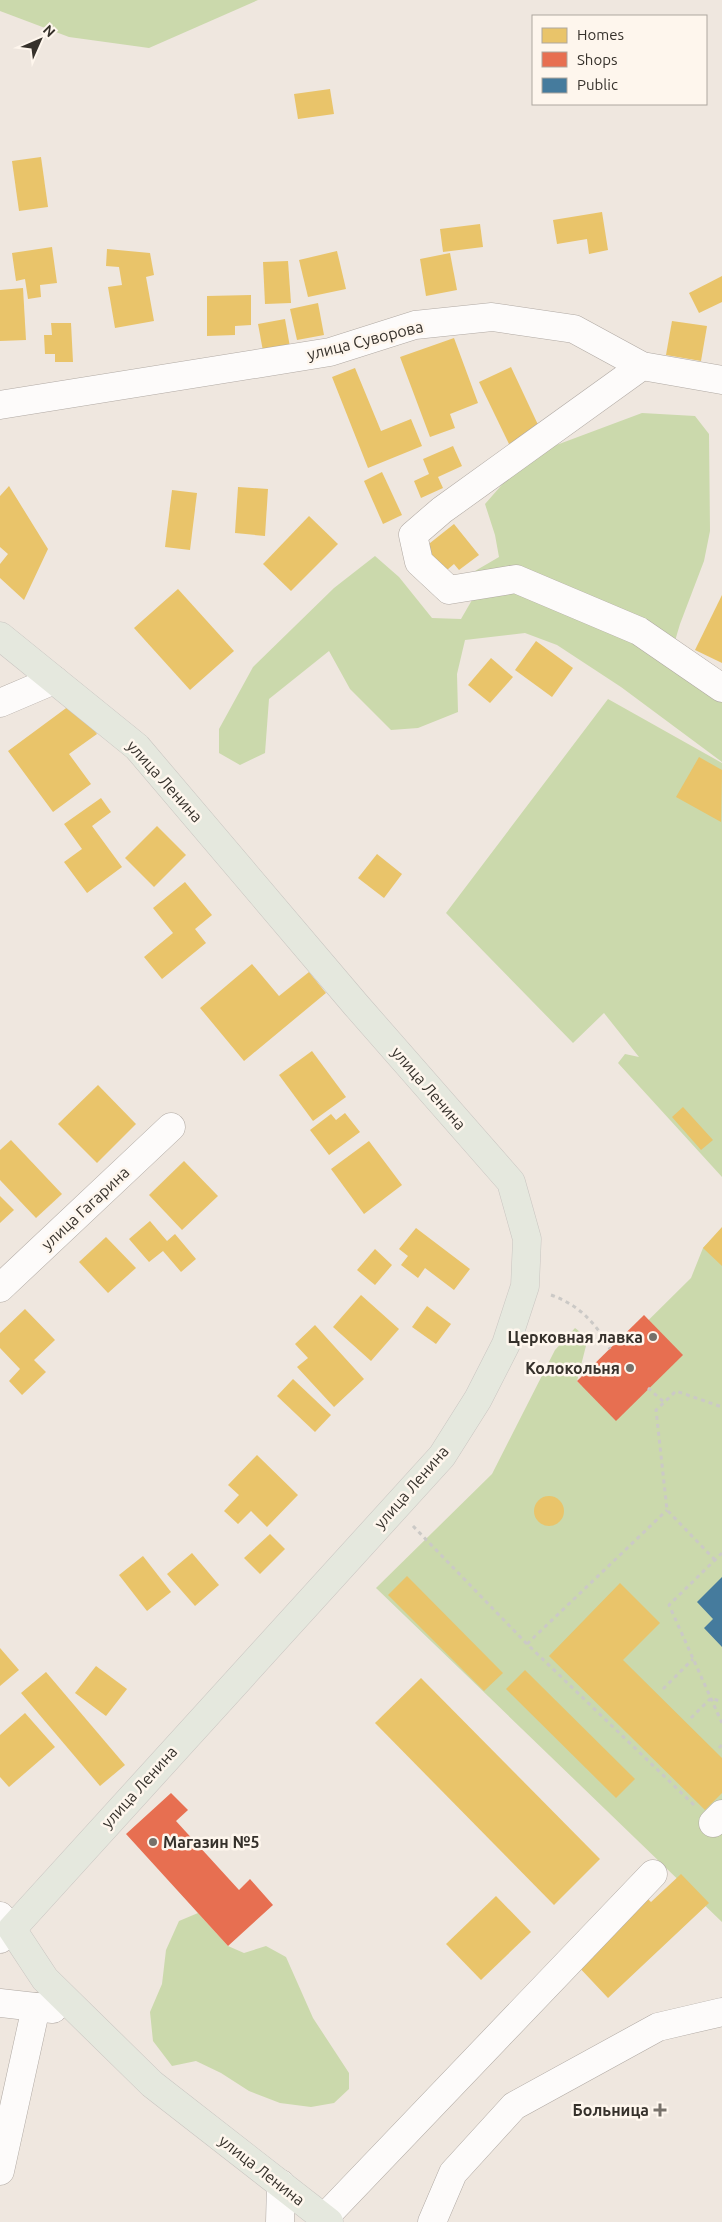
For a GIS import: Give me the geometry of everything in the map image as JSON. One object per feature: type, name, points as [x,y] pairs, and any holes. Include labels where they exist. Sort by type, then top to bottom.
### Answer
[{"type":"main road","name":"улица Ленина","points":[[0,636],[137,746],[356,1005],[511,1182],[527,1239],[525,1286],[506,1344],[478,1399],[442,1456],[4,1928],[45,1979],[152,2084],[327,2220]]},
{"type":"street","name":"улица Суворова","points":[[0,405],[330,352],[415,325],[492,317],[574,329],[642,366],[722,380]]},
{"type":"street","points":[[642,366],[442,510],[413,535],[419,562],[448,590],[516,579],[639,631],[722,688]]},
{"type":"street","points":[[0,703],[54,680]]},
{"type":"street","name":"улица Гагарина","points":[[0,1288],[171,1127]]},
{"type":"street","points":[[327,2220],[652,1874]]},
{"type":"street","points":[[0,2003],[78,2012]]},
{"type":"street","points":[[0,2171],[36,2007]]},
{"type":"street","points":[[432,2222],[453,2173],[514,2106],[658,2027],[722,2012]]},
{"type":"street","points":[[280,2222],[281,2184]]},
{"type":"path","points":[[525,1286],[570,1302],[599,1330],[610,1349]]},
{"type":"path","points":[[648,1388],[664,1402]]},
{"type":"path","points":[[715,1560],[666,1510],[656,1410],[676,1391],[722,1407]]},
{"type":"path","points":[[394,1508],[432,1544],[526,1644],[717,1819]]},
{"type":"path","points":[[526,1644],[666,1510]]},
{"type":"path","points":[[722,1553],[669,1605],[722,1724]]},
{"type":"path","points":[[663,1689],[693,1659]]},
{"type":"path","points":[[711,1698],[722,1702]]},
{"type":"path","points":[[691,1718],[711,1698]]},
{"type":"green space","points":[[0,0],[258,0],[149,48],[69,37],[0,11]]},
{"type":"green space","points":[[642,413],[695,416],[709,434],[710,531],[704,561],[680,624],[672,651],[722,697],[722,762],[621,687],[557,645],[525,633],[465,640],[457,674],[458,712],[418,728],[391,730],[350,689],[329,651],[269,699],[265,753],[240,765],[219,753],[219,729],[253,667],[334,588],[375,556],[399,577],[432,618],[461,619],[472,600],[475,571],[499,557],[495,535],[485,504],[527,456]]},
{"type":"green space","points":[[608,699],[722,763],[722,1177],[618,1063],[625,1054],[639,1057],[604,1013],[573,1043],[446,913]]},
{"type":"green space","points":[[722,1228],[722,1922],[376,1588],[492,1474],[555,1350],[575,1328],[588,1338],[577,1381],[582,1386],[691,1278],[703,1248]]},
{"type":"green space","points":[[198,1913],[228,1946],[244,1953],[266,1946],[286,1957],[313,2018],[349,2073],[349,2089],[334,2103],[311,2107],[280,2103],[249,2091],[221,2073],[196,2061],[172,2066],[153,2041],[150,2012],[162,1984],[166,1950],[179,1921]]},
{"type":"building: Homes","points":[[330,89],[334,114],[298,119],[294,94]]},
{"type":"building: Homes","points":[[41,157],[48,207],[19,211],[12,161]]},
{"type":"building: Homes","points":[[602,212],[608,250],[589,254],[587,239],[557,244],[553,220]]},
{"type":"building: Homes","points":[[480,224],[483,247],[443,252],[440,229]]},
{"type":"building: Homes","points":[[52,247],[57,283],[40,285],[41,297],[28,299],[25,279],[16,281],[12,253]]},
{"type":"building: Homes","points":[[107,249],[150,253],[154,275],[146,277],[154,321],[115,328],[108,287],[122,285],[119,267],[106,266]]},
{"type":"building: Homes","points":[[337,251],[346,289],[308,297],[299,260]]},
{"type":"building: Homes","points":[[450,253],[457,290],[426,296],[420,259]]},
{"type":"building: Homes","points":[[288,261],[291,303],[265,304],[263,262]]},
{"type":"building: Homes","points":[[722,276],[722,302],[699,313],[689,293]]},
{"type":"building: Homes","points":[[23,288],[26,340],[0,341],[0,290]]},
{"type":"building: Homes","points":[[251,295],[251,325],[235,326],[235,335],[207,336],[207,296]]},
{"type":"building: Homes","points":[[318,303],[324,335],[297,340],[290,309]]},
{"type":"building: Homes","points":[[285,319],[290,347],[263,351],[258,324]]},
{"type":"building: Homes","points":[[672,321],[707,326],[701,361],[666,355]]},
{"type":"building: Homes","points":[[51,323],[71,323],[73,362],[55,362],[55,354],[45,354],[44,335],[52,335]]},
{"type":"building: Homes","points":[[454,338],[478,403],[450,414],[455,428],[430,437],[400,357]]},
{"type":"building: Homes","points":[[511,367],[540,429],[509,444],[479,382]]},
{"type":"building: Homes","points":[[355,368],[381,431],[411,419],[422,446],[368,468],[332,377]]},
{"type":"building: Homes","points":[[453,446],[462,466],[438,477],[443,488],[421,498],[414,481],[429,474],[423,459]]},
{"type":"building: Homes","points":[[382,472],[402,515],[383,524],[364,481]]},
{"type":"building: Homes","points":[[9,486],[48,549],[24,600],[0,578],[0,564],[8,554],[0,547],[0,496]]},
{"type":"building: Homes","points":[[238,487],[268,489],[265,536],[235,533]]},
{"type":"building: Homes","points":[[172,490],[197,493],[190,550],[165,547]]},
{"type":"building: Homes","points":[[309,516],[338,544],[291,591],[263,564]]},
{"type":"building: Homes","points":[[454,524],[479,555],[459,570],[454,564],[440,576],[420,551]]},
{"type":"building: Homes","points":[[178,589],[234,651],[190,690],[134,628]]},
{"type":"building: Homes","points":[[722,595],[722,663],[695,650]]},
{"type":"building: Homes","points":[[536,641],[573,668],[552,697],[515,670]]},
{"type":"building: Homes","points":[[491,658],[513,677],[490,703],[468,685]]},
{"type":"building: Homes","points":[[73,703],[97,734],[69,754],[91,784],[53,812],[8,751]]},
{"type":"building: Homes","points":[[699,757],[722,770],[721,822],[676,797]]},
{"type":"building: Homes","points":[[101,798],[111,812],[92,826],[122,867],[87,893],[64,862],[82,849],[64,824]]},
{"type":"building: Homes","points":[[157,826],[186,855],[154,887],[125,858]]},
{"type":"building: Homes","points":[[377,854],[402,874],[384,898],[358,878]]},
{"type":"building: Homes","points":[[185,882],[212,915],[195,929],[206,943],[162,979],[144,957],[173,933],[153,908]]},
{"type":"building: Homes","points":[[252,964],[279,996],[309,972],[326,993],[244,1061],[200,1008]]},
{"type":"building: Homes","points":[[312,1051],[346,1097],[313,1121],[279,1075]]},
{"type":"building: Homes","points":[[98,1085],[136,1124],[97,1163],[58,1124]]},
{"type":"building: Homes","points":[[683,1107],[713,1140],[701,1150],[672,1117]]},
{"type":"building: Homes","points":[[345,1113],[360,1132],[329,1155],[310,1130],[331,1114],[336,1120]]},
{"type":"building: Homes","points":[[11,1140],[62,1194],[36,1218],[0,1180],[0,1150]]},
{"type":"building: Homes","points":[[369,1141],[402,1185],[364,1214],[331,1169]]},
{"type":"building: Homes","points":[[184,1161],[218,1196],[182,1230],[149,1195]]},
{"type":"building: Homes","points":[[0,1196],[14,1210],[0,1223]]},
{"type":"building: Homes","points":[[150,1221],[167,1241],[175,1234],[196,1259],[181,1272],[163,1251],[149,1262],[129,1239]]},
{"type":"building: Homes","points":[[722,1227],[722,1266],[703,1248]]},
{"type":"building: Homes","points":[[416,1228],[470,1269],[454,1290],[425,1268],[418,1278],[401,1265],[408,1256],[399,1249]]},
{"type":"building: Homes","points":[[106,1237],[136,1268],[108,1293],[79,1262]]},
{"type":"building: Homes","points":[[375,1249],[392,1265],[375,1285],[357,1270]]},
{"type":"building: Homes","points":[[361,1295],[399,1329],[371,1361],[333,1327]]},
{"type":"building: Homes","points":[[427,1306],[451,1324],[436,1344],[412,1327]]},
{"type":"building: Homes","points":[[25,1309],[55,1340],[34,1360],[46,1372],[22,1395],[9,1381],[20,1369],[0,1348],[0,1333]]},
{"type":"building: Homes","points":[[315,1325],[364,1379],[334,1407],[297,1367],[308,1358],[295,1344]]},
{"type":"building: Homes","points":[[293,1379],[331,1415],[315,1432],[277,1396]]},
{"type":"building: Homes","points":[[257,1455],[298,1495],[267,1527],[251,1511],[238,1524],[224,1511],[239,1495],[228,1485]]},
{"type":"building: Homes","points":[[549,1496],[560,1500],[564,1511],[560,1522],[549,1526],[538,1522],[534,1511],[538,1500]]},
{"type":"building: Homes","points":[[270,1534],[285,1549],[260,1574],[244,1558]]},
{"type":"building: Homes","points":[[192,1553],[219,1585],[195,1606],[167,1574]]},
{"type":"building: Homes","points":[[143,1556],[171,1592],[147,1611],[119,1575]]},
{"type":"building: Homes","points":[[407,1576],[503,1673],[484,1691],[388,1595]]},
{"type":"building: Homes","points":[[620,1583],[660,1623],[623,1660],[722,1758],[722,1793],[705,1810],[549,1656]]},
{"type":"building: Homes","points":[[0,1648],[19,1670],[0,1686]]},
{"type":"building: Homes","points":[[96,1666],[127,1689],[106,1716],[75,1693]]},
{"type":"building: Homes","points":[[525,1670],[635,1779],[616,1798],[506,1689]]},
{"type":"building: Homes","points":[[46,1672],[125,1765],[100,1786],[21,1693]]},
{"type":"building: Homes","points":[[421,1678],[600,1859],[554,1905],[375,1723]]},
{"type":"building: Homes","points":[[25,1713],[55,1747],[9,1787],[0,1777],[0,1735]]},
{"type":"building: Homes","points":[[681,1874],[709,1903],[608,1998],[576,1964],[646,1897],[651,1902]]},
{"type":"building: Homes","points":[[496,1896],[531,1932],[481,1980],[446,1944]]},
{"type":"building: Shops","name":"Колокольня","points":[[644,1315],[683,1355],[616,1421],[577,1381]]},
{"type":"building: Shops","points":[[171,1793],[188,1810],[176,1821],[239,1890],[250,1879],[273,1905],[228,1946],[126,1834]]},
{"type":"building: Public","points":[[722,1577],[722,1647],[704,1628],[713,1619],[697,1602]]},
{"type":"place","name":"Церковная лавка","points":[[653,1337]]},
{"type":"place","name":"Колокольня","points":[[630,1368]]},
{"type":"place","name":"Магазин №5","points":[[153,1842]]},
{"type":"place","name":"Больница","points":[[660,2110]]}]
